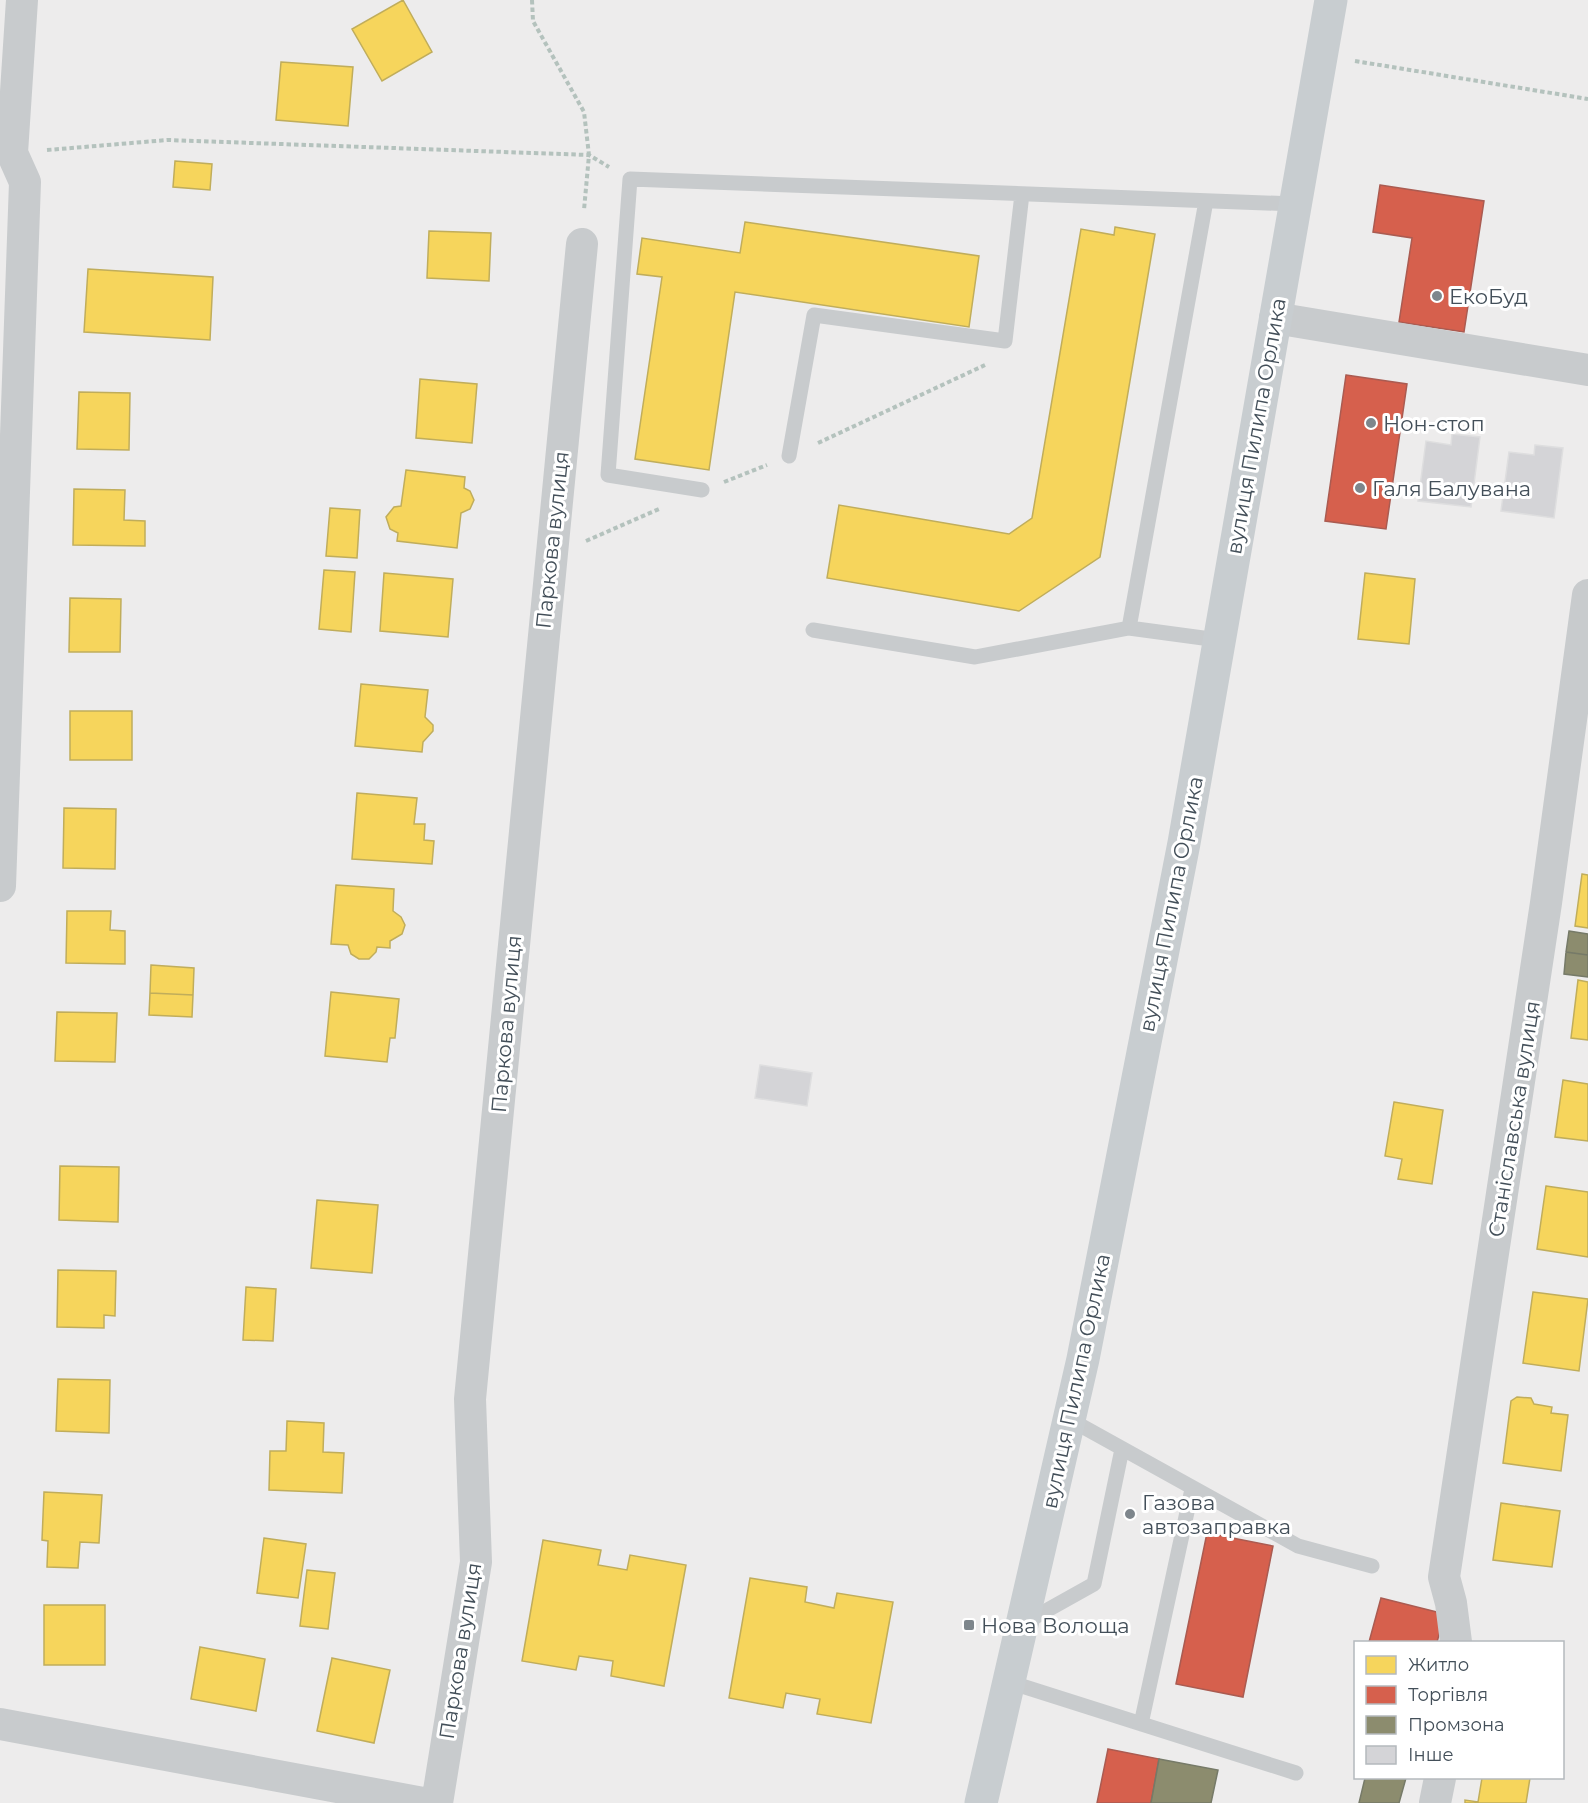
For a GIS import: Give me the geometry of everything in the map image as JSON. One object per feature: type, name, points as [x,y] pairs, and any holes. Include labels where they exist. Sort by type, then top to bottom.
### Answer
[{"type":"main road","name":"вулиця Пилипа Орлика","points":[[981,1803],[1069,1419],[1180,867],[1331,0]]},
{"type":"street","points":[[0,886],[4,601],[25,182],[6,153],[22,0]]},
{"type":"street","name":"Паркова вулиця","points":[[437,1803],[476,1562],[470,1399],[582,244]]},
{"type":"street","points":[[1275,318],[1588,370]]},
{"type":"street","name":"Станіславська вулиця","points":[[1456,1641],[1451,1603],[1444,1577],[1546,903],[1588,595]]},
{"type":"street","points":[[0,1724],[423,1803]]},
{"type":"street","points":[[1435,1803],[1440,1779]]},
{"type":"lane","points":[[702,490],[608,474],[630,179],[1295,204]]},
{"type":"lane","points":[[789,456],[814,315],[1005,341],[1022,194]]},
{"type":"lane","points":[[1129,628],[1206,201]]},
{"type":"lane","points":[[813,630],[975,657],[1129,628],[1218,640]]},
{"type":"lane","points":[[1069,1419],[1298,1546],[1372,1566]]},
{"type":"lane","points":[[1022,1625],[1094,1584],[1122,1449]]},
{"type":"lane","points":[[1141,1724],[1192,1489]]},
{"type":"lane","points":[[1009,1682],[1296,1773]]},
{"type":"path","points":[[532,0],[533,21],[584,112],[589,155],[582,244]]},
{"type":"path","points":[[1322,56],[1588,99]]},
{"type":"path","points":[[6,153],[168,140],[589,155]]},
{"type":"building: Житло","points":[[403,0],[432,52],[382,81],[352,29]]},
{"type":"building: Житло","points":[[281,62],[353,67],[348,126],[276,120]]},
{"type":"building: Житло","points":[[175,161],[212,164],[210,190],[173,187]]},
{"type":"building: Житло","points":[[745,222],[979,256],[969,327],[735,292],[709,470],[635,459],[662,277],[637,274],[642,238],[740,253]]},
{"type":"building: Житло","points":[[1115,227],[1155,234],[1100,557],[1019,611],[827,578],[839,505],[1009,534],[1032,518],[1081,229],[1114,235]]},
{"type":"building: Житло","points":[[429,231],[491,233],[489,281],[427,278]]},
{"type":"building: Житло","points":[[88,269],[213,277],[210,340],[84,332]]},
{"type":"building: Житло","points":[[420,379],[477,384],[472,443],[416,438]]},
{"type":"building: Житло","points":[[79,392],[130,393],[129,450],[77,449]]},
{"type":"building: Житло","points":[[406,470],[465,477],[464,488],[470,491],[474,500],[470,509],[461,513],[457,548],[397,541],[398,533],[390,529],[386,517],[394,507],[401,506]]},
{"type":"building: Житло","points":[[74,489],[125,490],[124,520],[145,521],[145,546],[73,545]]},
{"type":"building: Житло","points":[[330,508],[360,510],[357,558],[326,556]]},
{"type":"building: Житло","points":[[324,570],[355,572],[351,632],[319,629]]},
{"type":"building: Житло","points":[[384,573],[453,579],[448,637],[380,631]]},
{"type":"building: Житло","points":[[1365,573],[1415,579],[1409,644],[1358,639]]},
{"type":"building: Житло","points":[[70,598],[121,599],[120,652],[69,652]]},
{"type":"building: Житло","points":[[361,684],[428,690],[425,717],[433,725],[433,731],[423,742],[422,752],[355,746]]},
{"type":"building: Житло","points":[[70,711],[132,711],[132,760],[70,760]]},
{"type":"building: Житло","points":[[357,793],[417,798],[414,824],[425,824],[424,840],[434,841],[432,864],[352,859]]},
{"type":"building: Житло","points":[[64,808],[116,809],[115,869],[63,868]]},
{"type":"building: Житло","points":[[1582,874],[1588,875],[1588,928],[1575,926]]},
{"type":"building: Житло","points":[[336,885],[394,889],[393,911],[401,917],[405,925],[402,934],[390,941],[390,948],[377,947],[376,952],[369,959],[359,959],[351,954],[348,945],[331,944]]},
{"type":"building: Житло","points":[[67,911],[111,911],[110,930],[125,931],[125,964],[66,963]]},
{"type":"building: Житло","points":[[151,965],[194,968],[193,995],[150,993]]},
{"type":"building: Житло","points":[[1578,980],[1588,982],[1588,1040],[1571,1038]]},
{"type":"building: Житло","points":[[331,992],[399,999],[395,1038],[390,1038],[387,1062],[325,1056]]},
{"type":"building: Житло","points":[[150,993],[193,995],[192,1017],[149,1015]]},
{"type":"building: Житло","points":[[57,1012],[117,1013],[115,1062],[55,1061]]},
{"type":"building: Житло","points":[[1563,1080],[1588,1084],[1588,1141],[1555,1137]]},
{"type":"building: Житло","points":[[1394,1102],[1443,1110],[1432,1184],[1398,1179],[1402,1159],[1385,1156]]},
{"type":"building: Житло","points":[[60,1166],[119,1167],[118,1222],[59,1220]]},
{"type":"building: Житло","points":[[1546,1186],[1588,1192],[1588,1257],[1537,1249]]},
{"type":"building: Житло","points":[[317,1200],[378,1205],[372,1273],[311,1268]]},
{"type":"building: Житло","points":[[58,1270],[116,1271],[115,1316],[104,1315],[104,1328],[57,1327]]},
{"type":"building: Житло","points":[[246,1287],[276,1289],[273,1341],[243,1340]]},
{"type":"building: Житло","points":[[1533,1292],[1588,1299],[1579,1371],[1523,1363]]},
{"type":"building: Житло","points":[[58,1379],[110,1380],[109,1433],[56,1431]]},
{"type":"building: Житло","points":[[1517,1397],[1531,1398],[1534,1404],[1552,1407],[1551,1413],[1568,1415],[1561,1471],[1503,1463],[1511,1401]]},
{"type":"building: Житло","points":[[287,1421],[324,1423],[323,1452],[344,1453],[342,1493],[269,1490],[270,1451],[286,1451]]},
{"type":"building: Житло","points":[[44,1492],[102,1495],[99,1543],[80,1542],[78,1568],[47,1567],[48,1541],[42,1540]]},
{"type":"building: Житло","points":[[1501,1503],[1560,1511],[1552,1567],[1493,1560]]},
{"type":"building: Житло","points":[[264,1538],[306,1544],[298,1598],[257,1593]]},
{"type":"building: Житло","points":[[543,1540],[601,1550],[598,1565],[627,1570],[630,1555],[686,1565],[664,1686],[611,1676],[613,1661],[579,1656],[576,1670],[522,1661]]},
{"type":"building: Житло","points":[[307,1570],[335,1573],[328,1629],[300,1626]]},
{"type":"building: Житло","points":[[750,1578],[807,1587],[805,1602],[834,1608],[837,1593],[893,1602],[871,1723],[817,1714],[820,1699],[786,1693],[783,1708],[729,1698]]},
{"type":"building: Житло","points":[[44,1605],[105,1605],[105,1665],[44,1665]]},
{"type":"building: Житло","points":[[200,1647],[265,1659],[256,1711],[191,1699]]},
{"type":"building: Житло","points":[[332,1658],[390,1670],[374,1743],[317,1731]]},
{"type":"building: Житло","points":[[1482,1779],[1530,1779],[1526,1803],[1465,1803],[1465,1800],[1478,1802]]},
{"type":"building: Торгівля","points":[[1380,185],[1484,201],[1464,332],[1399,322],[1412,238],[1373,232]]},
{"type":"building: Торгівля","points":[[1346,375],[1407,384],[1386,529],[1325,521]]},
{"type":"building: Торгівля","points":[[1207,1533],[1273,1546],[1243,1697],[1176,1684]]},
{"type":"building: Торгівля","points":[[1381,1598],[1445,1614],[1437,1641],[1369,1641]]},
{"type":"building: Торгівля","points":[[1108,1749],[1159,1759],[1151,1803],[1097,1803]]},
{"type":"building: Промзона","points":[[1569,931],[1588,934],[1588,955],[1566,952]]},
{"type":"building: Промзона","points":[[1566,952],[1588,955],[1588,977],[1564,974]]},
{"type":"building: Промзона","points":[[1159,1759],[1218,1770],[1211,1803],[1151,1803]]},
{"type":"building: Промзона","points":[[1365,1779],[1406,1779],[1399,1803],[1359,1803]]},
{"type":"building: Інше","points":[[1452,434],[1480,437],[1471,507],[1418,501],[1426,441],[1451,445]]},
{"type":"building: Інше","points":[[1535,445],[1563,448],[1554,518],[1501,511],[1509,452],[1534,455]]},
{"type":"building: Інше","points":[[760,1065],[812,1073],[807,1106],[755,1098]]},
{"type":"place","name":"ЕкоБуд","points":[[1437,296]]},
{"type":"place","name":"Нон-стоп","points":[[1371,423]]},
{"type":"place","name":"Галя Балувана","points":[[1360,488]]},
{"type":"place","name":"Газова автозаправка","points":[[1130,1514]]},
{"type":"place","name":"Нова Волоща","points":[[969,1625]]}]
